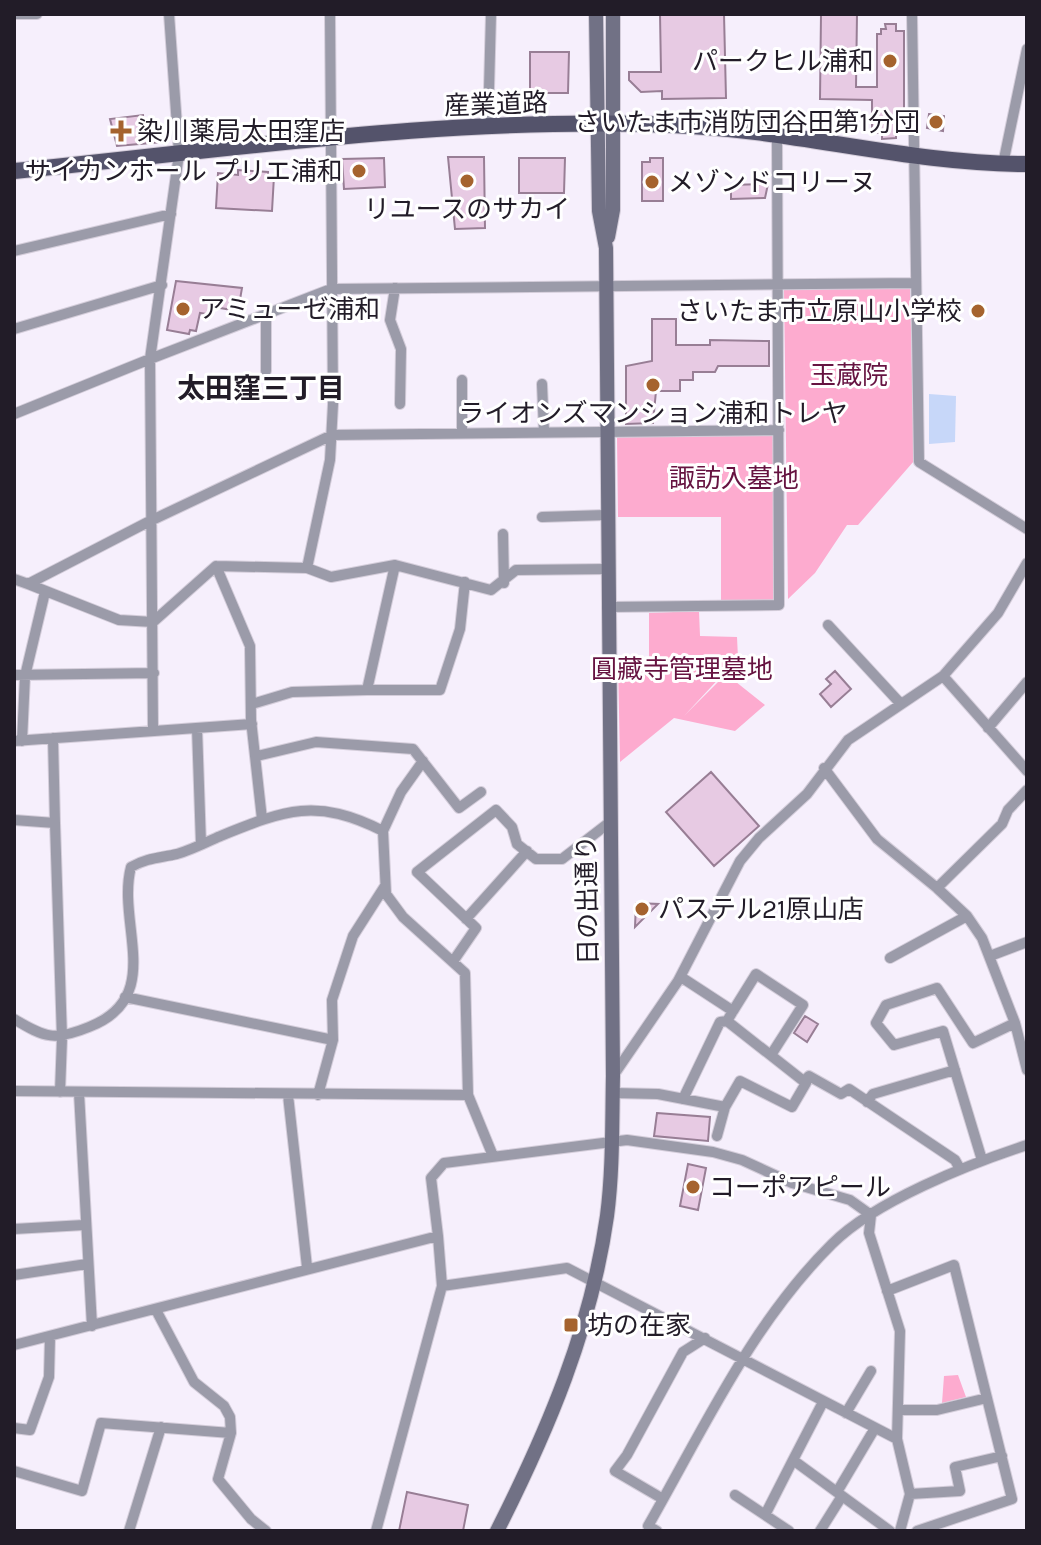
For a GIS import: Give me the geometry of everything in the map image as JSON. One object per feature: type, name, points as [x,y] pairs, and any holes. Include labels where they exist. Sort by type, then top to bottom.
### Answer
[{"type":"main road","name":"産業道路","points":[[14,171],[331,136],[488,127],[605,125],[722,127],[914,158],[1027,164]]},
{"type":"street","points":[[14,14],[37,14]]},
{"type":"street","points":[[153,729],[153,622],[148,522],[150,359],[179,154],[169,14]]},
{"type":"street","points":[[307,568],[330,460],[332,435],[330,14]]},
{"type":"street","points":[[488,127],[491,14]]},
{"type":"street","name":"日の出通り","points":[[497,1531],[557,1407],[594,1281],[607,1213],[612,1141],[606,248],[613,210],[596,14]]},
{"type":"street","name":"日の出通り","points":[[605,125],[613,14]]},
{"type":"street","points":[[912,14],[919,462],[1027,529]]},
{"type":"street","points":[[1003,164],[1027,49]]},
{"type":"street","points":[[607,607],[779,605],[775,284],[777,136]]},
{"type":"street","points":[[14,251],[171,214]]},
{"type":"street","points":[[14,414],[331,289],[915,283]]},
{"type":"street","points":[[14,329],[162,285]]},
{"type":"street","points":[[395,288],[390,320],[401,349],[400,404]]},
{"type":"street","points":[[266,314],[266,371]]},
{"type":"street","points":[[462,380],[462,433]]},
{"type":"street","points":[[542,384],[544,432]]},
{"type":"street","points":[[28,584],[148,522],[332,435],[779,430]]},
{"type":"street","points":[[542,517],[606,515]]},
{"type":"street","points":[[503,534],[504,583]]},
{"type":"street","points":[[613,1076],[681,977],[740,861],[759,838],[807,794],[848,740],[899,702],[943,676],[998,613],[1027,563]]},
{"type":"street","points":[[367,690],[395,565]]},
{"type":"street","points":[[14,579],[119,620],[153,622],[216,566],[307,568],[331,577],[395,565],[491,590],[504,583],[516,570],[607,569]]},
{"type":"street","points":[[216,566],[250,646],[252,724],[262,819]]},
{"type":"street","points":[[252,704],[292,692],[440,690],[460,629],[465,582]]},
{"type":"street","points":[[45,592],[20,676],[18,741],[252,724]]},
{"type":"street","points":[[828,625],[899,702]]},
{"type":"street","points":[[20,676],[154,673]]},
{"type":"street","points":[[943,676],[1027,771]]},
{"type":"street","points":[[988,728],[1027,682]]},
{"type":"street","points":[[197,728],[201,844]]},
{"type":"street","points":[[53,738],[62,1038],[60,1092]]},
{"type":"street","points":[[257,756],[316,742],[413,749],[459,808],[481,792]]},
{"type":"street","points":[[423,761],[401,792],[383,831],[386,894],[403,917],[465,973],[468,1095],[493,1156]]},
{"type":"street","points":[[824,768],[877,839],[967,916],[990,956],[1015,1023],[1027,1070]]},
{"type":"street","points":[[937,888],[1002,824],[1027,790]]},
{"type":"street","points":[[14,1019],[36,1032],[62,1038],[111,1019],[125,997],[136,968],[130,908],[131,867],[149,857],[177,854],[262,819],[322,808],[353,816],[383,831]]},
{"type":"street","points":[[454,960],[476,928],[417,872],[496,810],[512,827],[517,844],[536,859],[562,859],[610,822]]},
{"type":"street","points":[[14,820],[55,823]]},
{"type":"street","points":[[466,919],[527,851]]},
{"type":"street","points":[[318,1095],[333,1040],[332,1000],[353,936],[385,886]]},
{"type":"street","points":[[890,958],[967,916]]},
{"type":"street","points":[[990,956],[1027,942]]},
{"type":"street","points":[[683,1099],[720,1022],[730,1016],[756,974],[803,1005],[771,1055]]},
{"type":"street","points":[[681,977],[804,1081]]},
{"type":"street","points":[[982,1160],[943,1031],[894,1045],[876,1023],[886,1005],[937,988],[973,1043],[1015,1023]]},
{"type":"street","points":[[125,997],[333,1040]]},
{"type":"street","points":[[867,1102],[873,1094],[955,1070]]},
{"type":"street","points":[[717,1136],[725,1107],[740,1081],[792,1107],[809,1076],[841,1094],[849,1089],[955,1160],[960,1169]]},
{"type":"street","points":[[14,1091],[468,1095]]},
{"type":"street","points":[[79,1093],[92,1326]]},
{"type":"street","points":[[613,1093],[683,1099],[725,1107]]},
{"type":"street","points":[[288,1095],[307,1267]]},
{"type":"street","points":[[376,1531],[442,1286],[431,1178],[444,1163],[612,1141],[699,1150],[742,1160],[792,1183],[850,1200],[871,1215]]},
{"type":"street","points":[[657,1531],[648,1526],[743,1359],[772,1317],[833,1243],[871,1215],[960,1169],[1027,1145]]},
{"type":"street","points":[[871,1215],[869,1233],[900,1331],[897,1439],[910,1494],[900,1531]]},
{"type":"street","points":[[14,1229],[84,1225]]},
{"type":"street","points":[[14,1345],[156,1310],[307,1267],[438,1236]]},
{"type":"street","points":[[14,1275],[87,1264]]},
{"type":"street","points":[[887,1291],[954,1265],[1012,1499],[917,1531]]},
{"type":"street","points":[[442,1286],[567,1268],[897,1439]]},
{"type":"street","points":[[156,1310],[194,1382],[224,1406],[230,1417],[231,1433],[218,1479],[266,1531]]},
{"type":"street","points":[[14,1428],[30,1430],[49,1377],[50,1337]]},
{"type":"street","points":[[663,1499],[615,1471],[627,1455],[683,1352],[705,1338]]},
{"type":"street","points":[[846,1413],[871,1371]]},
{"type":"street","points":[[898,1410],[937,1410],[987,1398]]},
{"type":"street","points":[[765,1515],[823,1402]]},
{"type":"street","points":[[14,1471],[82,1491],[101,1423],[231,1433]]},
{"type":"street","points":[[129,1531],[161,1427]]},
{"type":"street","points":[[820,1531],[875,1428]]},
{"type":"street","points":[[910,1494],[960,1491],[955,1467],[1002,1456]]},
{"type":"street","points":[[793,1460],[890,1531]]},
{"type":"street","points":[[735,1495],[784,1530]]},
{"type":"green space","name":"玉蔵院","points":[[910,287],[914,461],[858,525],[847,525],[815,573],[788,599],[784,290]]},
{"type":"green space","name":"諏訪入墓地","points":[[776,435],[773,600],[721,601],[721,517],[618,517],[617,436]]},
{"type":"green space","name":"圓藏寺管理墓地","points":[[699,611],[700,636],[737,637],[738,658],[684,716],[726,674],[765,705],[735,731],[674,718],[620,762],[618,662],[649,661],[649,613]]},
{"type":"green space","points":[[958,1375],[966,1397],[942,1403],[944,1376]]},
{"type":"water","points":[[929,394],[956,396],[955,442],[929,444]]},
{"type":"building","points":[[660,14],[724,14],[726,98],[662,99],[662,91],[641,92],[629,80],[629,72],[661,72]]},
{"type":"building","points":[[821,14],[857,14],[856,87],[877,87],[877,34],[881,34],[881,29],[886,29],[885,24],[896,24],[896,31],[904,31],[904,114],[896,114],[896,138],[882,139],[882,133],[872,133],[872,100],[820,99]]},
{"type":"building","points":[[530,52],[569,52],[568,93],[530,93]]},
{"type":"building","points":[[929,114],[944,116],[943,131],[927,128]]},
{"type":"building","points":[[143,115],[144,128],[160,127],[162,142],[117,146],[110,119]]},
{"type":"building","points":[[448,157],[484,157],[485,228],[455,229]]},
{"type":"building","points":[[384,158],[385,187],[344,189],[342,159]]},
{"type":"building","points":[[519,158],[565,158],[564,193],[519,193]]},
{"type":"building","name":"メゾンドコリーヌ","points":[[650,158],[663,158],[663,201],[642,201],[642,162],[650,162]]},
{"type":"building","points":[[238,170],[268,172],[268,176],[274,176],[272,211],[216,208],[218,173],[238,175]]},
{"type":"building","points":[[768,184],[765,198],[731,199],[731,185]]},
{"type":"building","name":"アミューゼ浦和","points":[[176,281],[242,288],[238,311],[214,307],[212,315],[200,313],[196,331],[190,330],[189,334],[167,330]]},
{"type":"building","name":"ライオンズマンション浦和トレヤ","points":[[652,319],[676,319],[676,345],[710,345],[710,340],[769,341],[769,366],[718,366],[715,372],[693,372],[693,380],[680,380],[680,391],[656,391],[653,423],[626,424],[626,366],[652,361]]},
{"type":"building","points":[[835,671],[851,689],[831,707],[820,694],[831,684],[826,679]]},
{"type":"building","points":[[711,772],[759,826],[714,866],[666,812]]},
{"type":"building","points":[[636,903],[658,904],[635,927]]},
{"type":"building","points":[[805,1016],[818,1024],[807,1042],[794,1033]]},
{"type":"building","points":[[657,1113],[710,1117],[708,1141],[654,1136]]},
{"type":"building","name":"コーポアピール","points":[[688,1164],[706,1168],[698,1210],[680,1206]]},
{"type":"building","points":[[407,1492],[468,1505],[463,1531],[399,1531]]},
{"type":"place","name":"パークヒル浦和","points":[[890,61]]},
{"type":"place","name":"さいたま市消防団谷田第1分団","points":[[936,122]]},
{"type":"place","name":"染川薬局太田窪店","points":[[121,131]]},
{"type":"place","name":"サイカンホール プリエ浦和","points":[[359,171]]},
{"type":"place","name":"リユースのサカイ","points":[[467,181]]},
{"type":"place","name":"メゾンドコリーヌ","points":[[652,182]]},
{"type":"place","name":"アミューゼ浦和","points":[[183,309]]},
{"type":"place","name":"さいたま市立原山小学校","points":[[978,311]]},
{"type":"place","name":"ライオンズマンション浦和トレヤ","points":[[653,385]]},
{"type":"place","name":"パステル21原山店","points":[[642,909]]},
{"type":"place","name":"コーポアピール","points":[[693,1187]]},
{"type":"place","name":"坊の在家","points":[[571,1325]]},
{"type":"district","name":"太田窪三丁目","points":[[261,388]]}]
